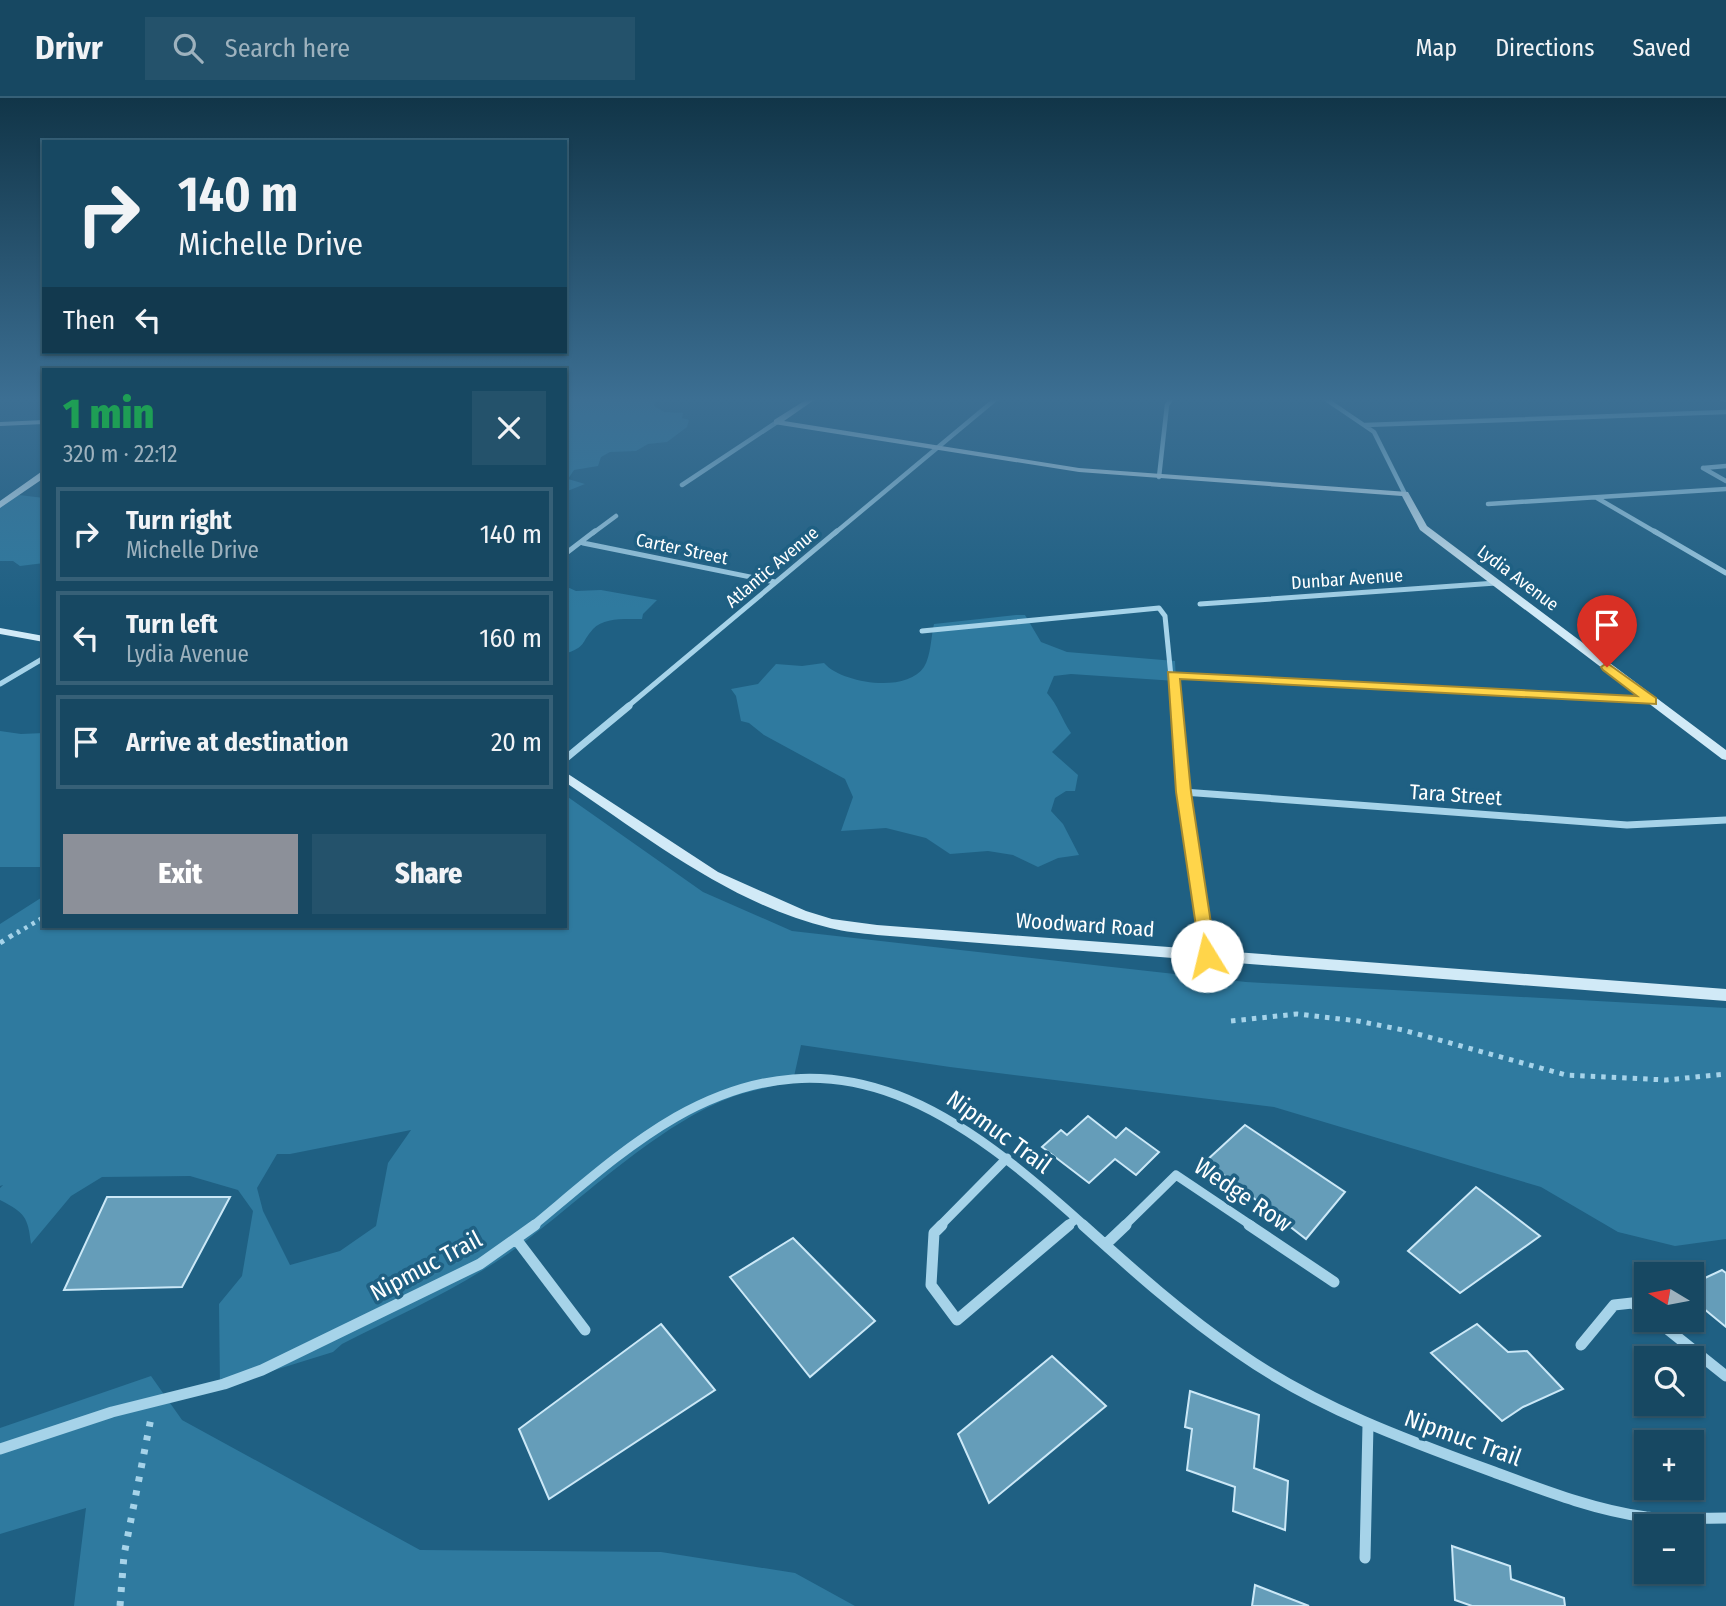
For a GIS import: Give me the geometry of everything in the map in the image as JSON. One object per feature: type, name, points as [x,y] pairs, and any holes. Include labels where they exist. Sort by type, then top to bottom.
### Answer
[{"type":"street","points":[[682,485],[707,468]]},
{"type":"street","name":"Atlantic Avenue","points":[[567,758],[912,468]]},
{"type":"street","points":[[1068,468],[1405,494]]},
{"type":"street","points":[[1159,477],[1160,468]]},
{"type":"street","name":"Lydia Avenue","points":[[1392,468],[1423,528],[1726,756]]},
{"type":"street","points":[[1704,468],[1726,481]]},
{"type":"street","points":[[0,505],[42,475]]},
{"type":"street","points":[[1488,504],[1726,489]]},
{"type":"street","points":[[1597,498],[1726,573]]},
{"type":"street","points":[[567,553],[616,516]]},
{"type":"street","name":"Carter Street","points":[[583,543],[775,582]]},
{"type":"street","name":"Dunbar Avenue","points":[[1200,604],[1496,583]]},
{"type":"street","points":[[922,631],[1159,608],[1165,615],[1183,792],[1207,956]]},
{"type":"street","points":[[0,631],[42,639]]},
{"type":"street","points":[[0,684],[42,659]]},
{"type":"street","points":[[1173,675],[1652,701]]},
{"type":"street","name":"Woodward Road","points":[[567,777],[713,876],[789,911],[820,921],[877,930],[1726,995]]},
{"type":"street","name":"Tara Street","points":[[1183,792],[1627,825],[1726,820]]},
{"type":"street","name":"Nipmuc Trail","points":[[0,1449],[154,1400],[228,1384],[267,1369],[472,1270],[543,1220],[583,1184],[683,1112],[742,1087],[791,1079],[827,1080],[890,1090],[955,1120],[1007,1158],[1148,1284],[1239,1354],[1303,1392],[1368,1425],[1559,1496],[1668,1519],[1726,1518]]},
{"type":"street","points":[[1007,1158],[934,1233],[931,1285],[957,1320],[1076,1219]]},
{"type":"street","name":"Wedge Row","points":[[1106,1244],[1176,1175],[1334,1282]]},
{"type":"street","points":[[516,1239],[585,1330]]},
{"type":"street","points":[[1581,1345],[1614,1304],[1621,1301],[1634,1303]]},
{"type":"street","points":[[1671,1332],[1726,1376]]},
{"type":"street","points":[[1365,1558],[1368,1425]]},
{"type":"path","points":[[0,943],[42,917]]},
{"type":"path","points":[[1231,1021],[1297,1014],[1358,1021],[1403,1030],[1566,1074],[1666,1080],[1726,1074]]},
{"type":"path","points":[[120,1606],[124,1555],[154,1400]]},
{"type":"shaded area","points":[[567,468],[584,468],[574,470],[568,479],[585,484],[567,491]]},
{"type":"shaded area","points":[[19,495],[42,498],[42,563],[20,566],[13,561],[0,561],[0,506]]},
{"type":"shaded area","points":[[567,587],[576,591],[601,590],[657,600],[643,614],[642,619],[616,620],[598,625],[580,647],[567,653]]},
{"type":"shaded area","points":[[1025,615],[1041,642],[1067,652],[1175,661],[1176,681],[1071,674],[1054,676],[1047,693],[1071,733],[1052,752],[1078,775],[1075,791],[1066,791],[1055,798],[1051,811],[1063,824],[1079,855],[1058,858],[1038,867],[1013,855],[988,851],[950,854],[926,838],[886,828],[841,831],[853,797],[845,779],[764,735],[749,723],[741,721],[736,696],[731,689],[758,684],[776,664],[802,666],[824,663],[844,676],[858,680],[874,683],[903,681],[924,667],[934,624]]},
{"type":"shaded area","points":[[0,731],[42,733],[42,867],[0,867]]},
{"type":"shaded area","points":[[567,796],[703,892],[792,931],[1246,982],[1726,1008],[1726,1239],[1675,1246],[1618,1232],[1541,1187],[1274,1107],[950,1067],[801,1045],[793,1081],[741,1094],[685,1120],[630,1158],[506,1256],[483,1270],[342,1344],[333,1352],[220,1387],[219,1304],[242,1276],[253,1211],[238,1190],[190,1176],[102,1177],[71,1196],[31,1244],[24,1217],[0,1200],[0,1188],[3,1185],[0,1186],[0,924],[42,897],[42,928],[567,928]],"holes":[[[411,1130],[388,1163],[376,1226],[340,1251],[290,1265],[263,1211],[257,1188],[277,1154],[290,1154]]]},
{"type":"shaded area","points":[[151,1376],[182,1420],[420,1550],[661,1552],[795,1573],[855,1606],[74,1606],[86,1508],[0,1534],[0,1428]]},
{"type":"building","points":[[1088,1116],[1116,1138],[1126,1128],[1159,1152],[1136,1175],[1115,1159],[1089,1183],[1042,1147],[1061,1130],[1067,1135]]},
{"type":"building","points":[[1245,1125],[1345,1192],[1306,1239],[1206,1161]]},
{"type":"building","points":[[1476,1187],[1540,1236],[1460,1293],[1408,1251]]},
{"type":"building","points":[[107,1197],[230,1197],[182,1287],[64,1290]]},
{"type":"building","points":[[793,1238],[875,1321],[810,1377],[730,1277]]},
{"type":"building","points":[[1722,1270],[1726,1273],[1726,1327],[1704,1309],[1704,1278]]},
{"type":"building","points":[[661,1324],[715,1390],[549,1499],[519,1429]]},
{"type":"building","points":[[1477,1324],[1508,1352],[1527,1351],[1563,1389],[1523,1407],[1502,1421],[1431,1353]]},
{"type":"building","points":[[1052,1356],[1106,1406],[989,1503],[958,1434]]},
{"type":"building","points":[[1190,1391],[1259,1415],[1254,1468],[1288,1481],[1285,1530],[1233,1511],[1235,1487],[1187,1470],[1192,1429],[1185,1427]]},
{"type":"building","points":[[1452,1546],[1510,1566],[1511,1579],[1564,1598],[1565,1606],[1472,1606],[1455,1600]]},
{"type":"building","points":[[1255,1585],[1309,1606],[1252,1606]]},
{"type":"route","points":[[1207,956],[1183,792],[1173,675],[1652,701],[1607,667]]}]
